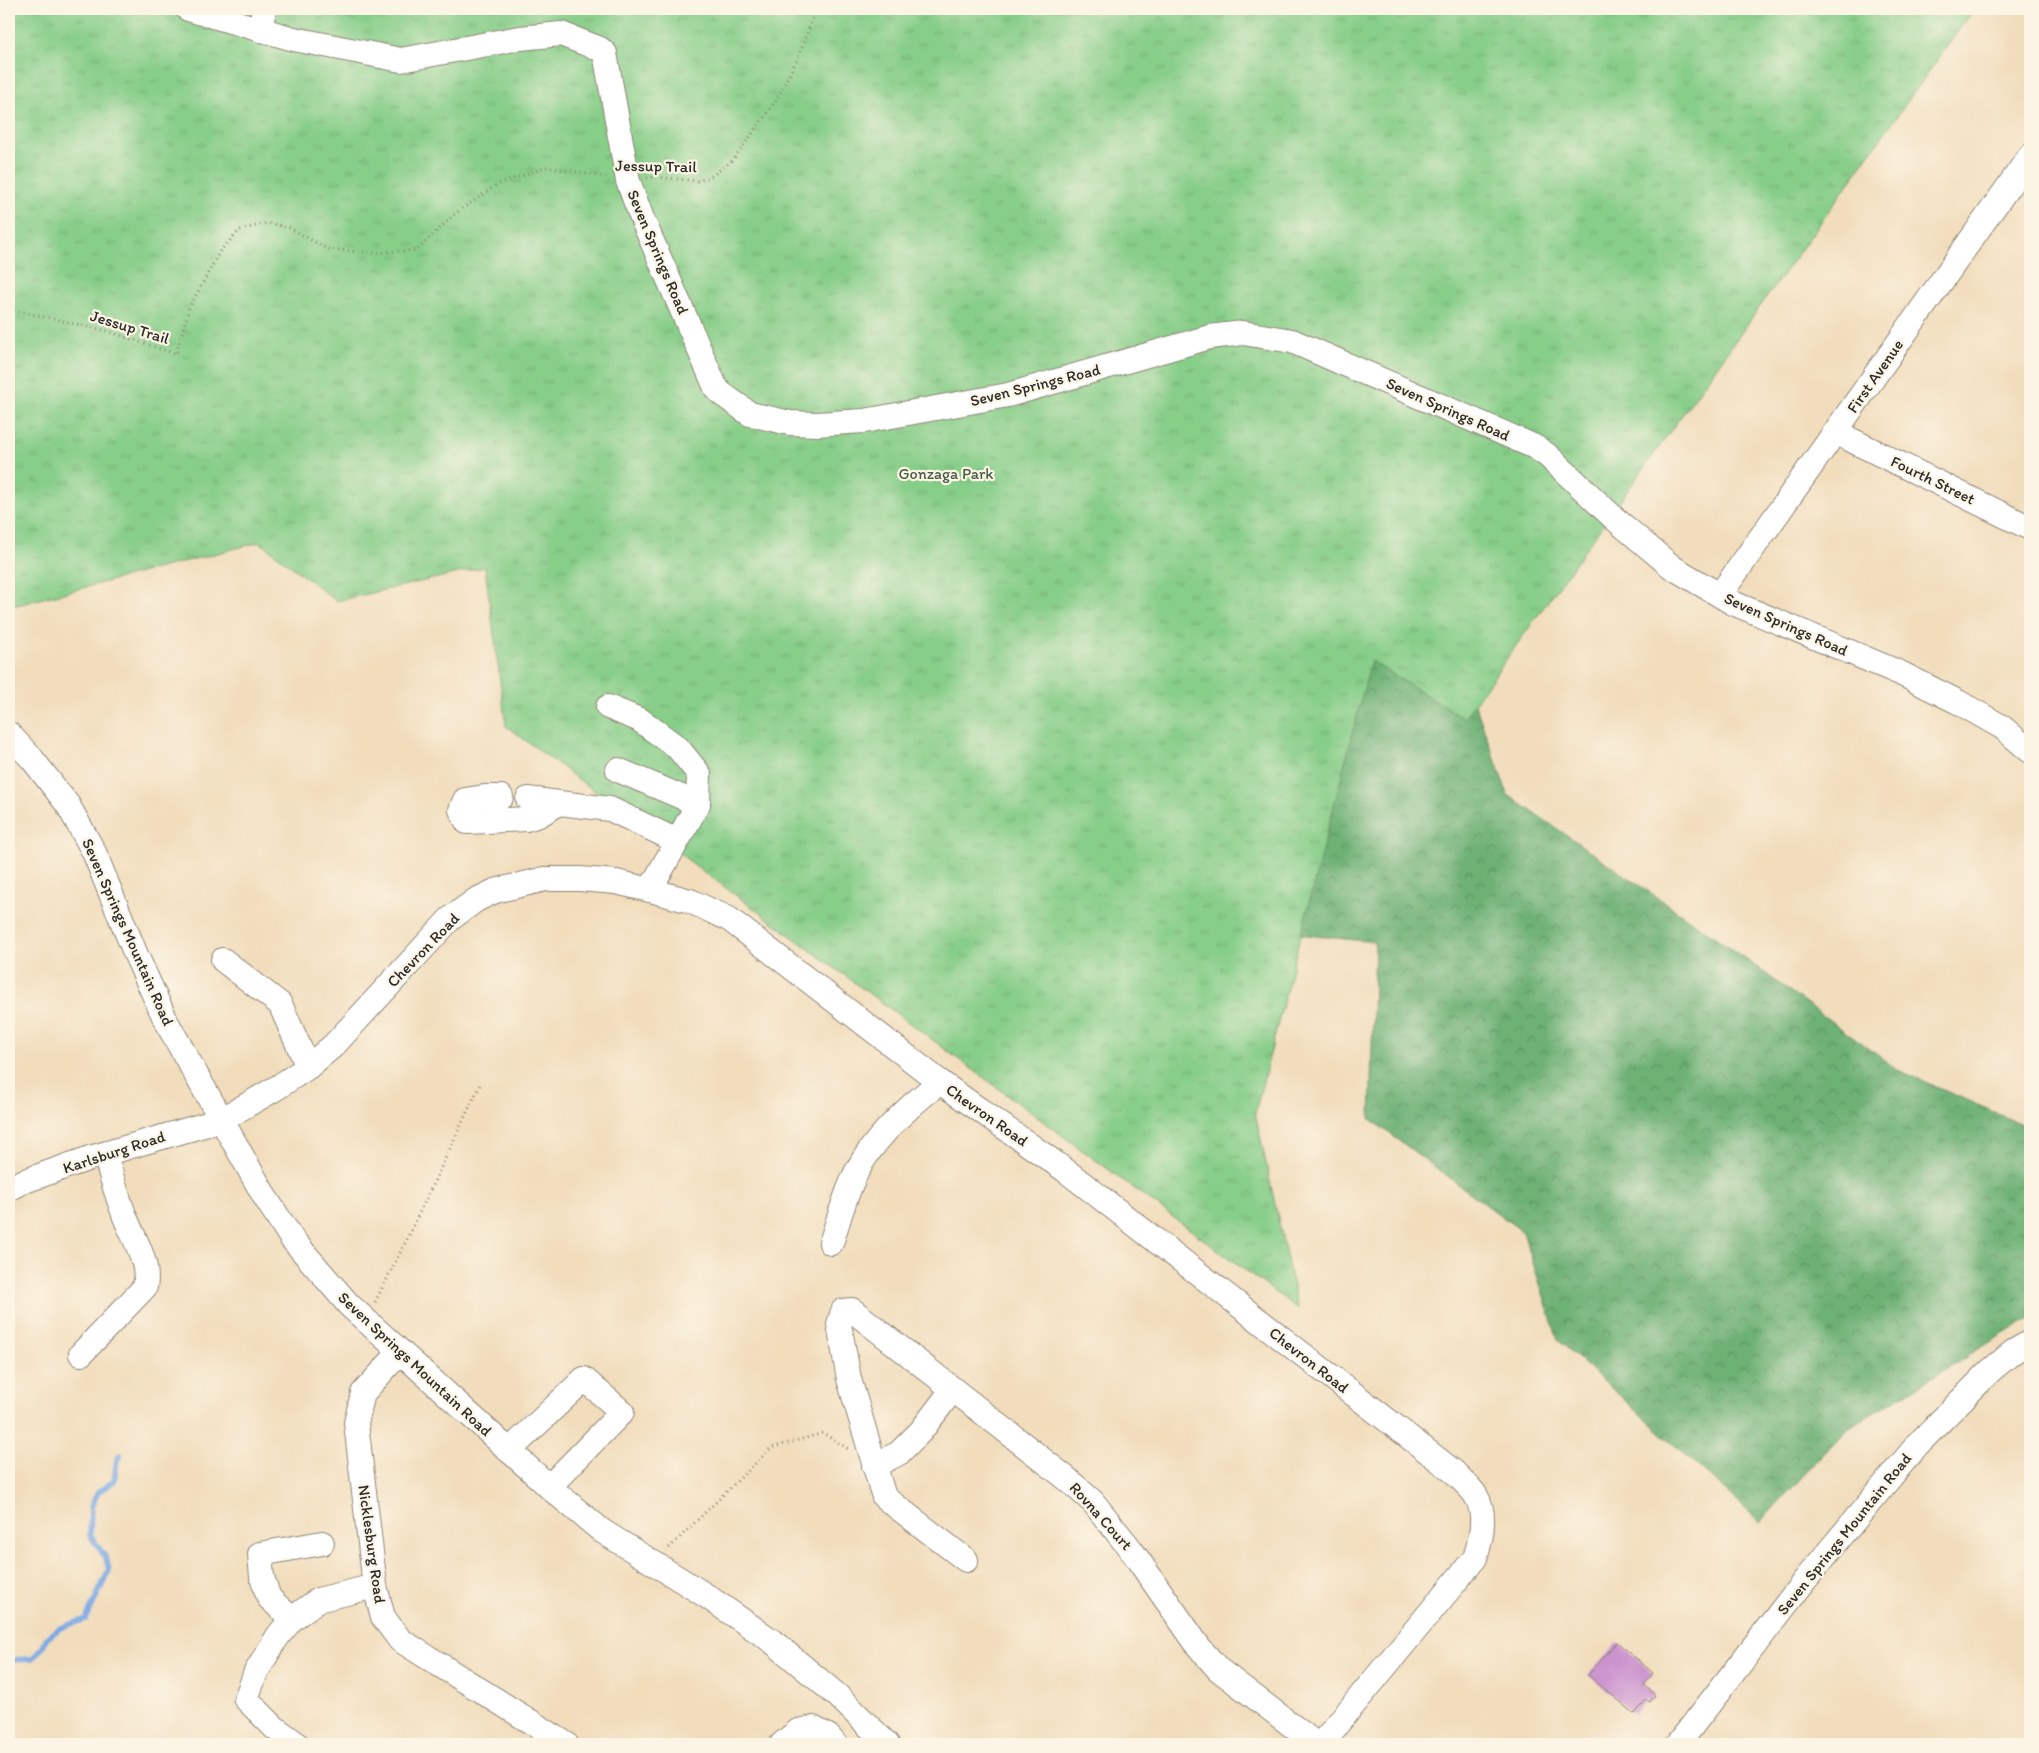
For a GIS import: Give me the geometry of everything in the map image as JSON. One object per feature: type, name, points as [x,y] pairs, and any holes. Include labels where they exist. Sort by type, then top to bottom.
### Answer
[{"type":"street","name":"Seven Springs Road","points":[[188,9],[262,19],[294,39],[401,60],[520,38],[562,34],[600,49],[605,53],[628,181],[641,216],[716,388],[750,414],[790,423],[816,424],[864,421],[1008,395],[1210,337],[1243,332],[1292,341],[1536,447],[1615,519],[1672,567],[1733,602],[1900,673],[1958,702],[2002,727],[2030,751]]},
{"type":"street","name":"First Avenue","points":[[1720,595],[2030,156]]},
{"type":"street","name":"Fourth Street","points":[[1835,432],[2030,528]]},
{"type":"street","points":[[608,707],[640,720],[678,748],[699,774],[698,804],[650,890]]},
{"type":"street","name":"Seven Springs Mountain Road","points":[[9,734],[33,760],[68,805],[94,852],[136,955],[167,1023],[265,1197],[292,1238],[349,1305],[549,1487],[602,1531],[772,1641],[838,1696],[887,1744]]},
{"type":"street","points":[[618,770],[698,804]]},
{"type":"street","points":[[501,797],[465,800],[461,810],[467,822],[526,819],[539,815],[559,803]]},
{"type":"street","points":[[528,799],[610,809],[677,841]]},
{"type":"street","name":"Chevron Road","points":[[221,1120],[308,1067],[334,1045],[450,918],[476,900],[495,891],[545,879],[616,882],[690,902],[729,918],[940,1082],[1080,1182],[1454,1472],[1476,1496],[1481,1510],[1482,1528],[1475,1558],[1321,1744]]},
{"type":"street","points":[[223,960],[280,1004],[308,1067]]},
{"type":"street","points":[[832,1243],[845,1200],[857,1170],[874,1146],[899,1117],[940,1082]]},
{"type":"street","name":"Karlsburg Road","points":[[9,1189],[22,1182],[104,1154],[221,1120]]},
{"type":"street","points":[[81,1354],[145,1287],[147,1277],[143,1258],[125,1216],[104,1154]]},
{"type":"street","name":"Rovna Court","points":[[874,1466],[849,1379],[839,1324],[843,1311],[852,1310],[1066,1478],[1093,1502],[1132,1551],[1199,1646],[1218,1669],[1316,1744]]},
{"type":"street","name":"Seven Springs Mountain Road","points":[[1678,1744],[1805,1580],[1918,1444],[1990,1371],[2013,1352],[2030,1342]]},
{"type":"street","name":"Nicklesburg Road","points":[[400,1352],[363,1393],[356,1423],[374,1586],[383,1617],[400,1640],[551,1740]]},
{"type":"street","points":[[509,1451],[584,1379],[622,1412],[549,1487]]},
{"type":"street","points":[[953,1389],[921,1431],[900,1453],[874,1466],[884,1497],[966,1560]]},
{"type":"street","points":[[292,1619],[269,1598],[262,1577],[260,1554],[322,1543]]},
{"type":"street","points":[[298,1744],[275,1728],[246,1699],[256,1672],[278,1636],[292,1619],[318,1600],[374,1586]]},
{"type":"street","points":[[782,1744],[798,1731],[813,1728],[828,1736],[835,1744]]},
{"type":"path","name":"Jessup Trail","points":[[9,309],[107,331],[176,354],[189,308],[220,250],[240,230],[267,223],[288,227],[326,249],[374,253],[417,250],[456,213],[498,184],[547,167],[628,181],[656,177],[698,181],[712,176],[733,160],[776,101],[799,55],[816,9]]},
{"type":"path","points":[[365,1320],[407,1239],[481,1083]]},
{"type":"path","points":[[650,1561],[674,1545],[771,1448],[823,1433],[874,1466]]},
{"type":"green space","name":"Gonzaga Park","points":[[9,9],[1974,9],[1464,718],[1371,661],[1255,1113],[1298,1309],[506,726],[485,567],[336,601],[260,542],[9,607]]},
{"type":"green space","points":[[567,9],[1449,633],[1508,795],[1715,937],[1898,1070],[2030,1128],[2030,1318],[1848,1428],[1760,1522],[1558,1340],[1523,1232],[1370,1119],[1375,942],[1287,933]]},
{"type":"building","points":[[1617,1642],[1653,1673],[1644,1685],[1655,1695],[1650,1702],[1646,1700],[1635,1714],[1588,1675]]},
{"type":"waterway","points":[[9,1660],[32,1659],[43,1647],[46,1639],[60,1628],[86,1619],[109,1570],[106,1558],[90,1535],[91,1507],[98,1492],[114,1481],[117,1460],[120,1455]]}]
